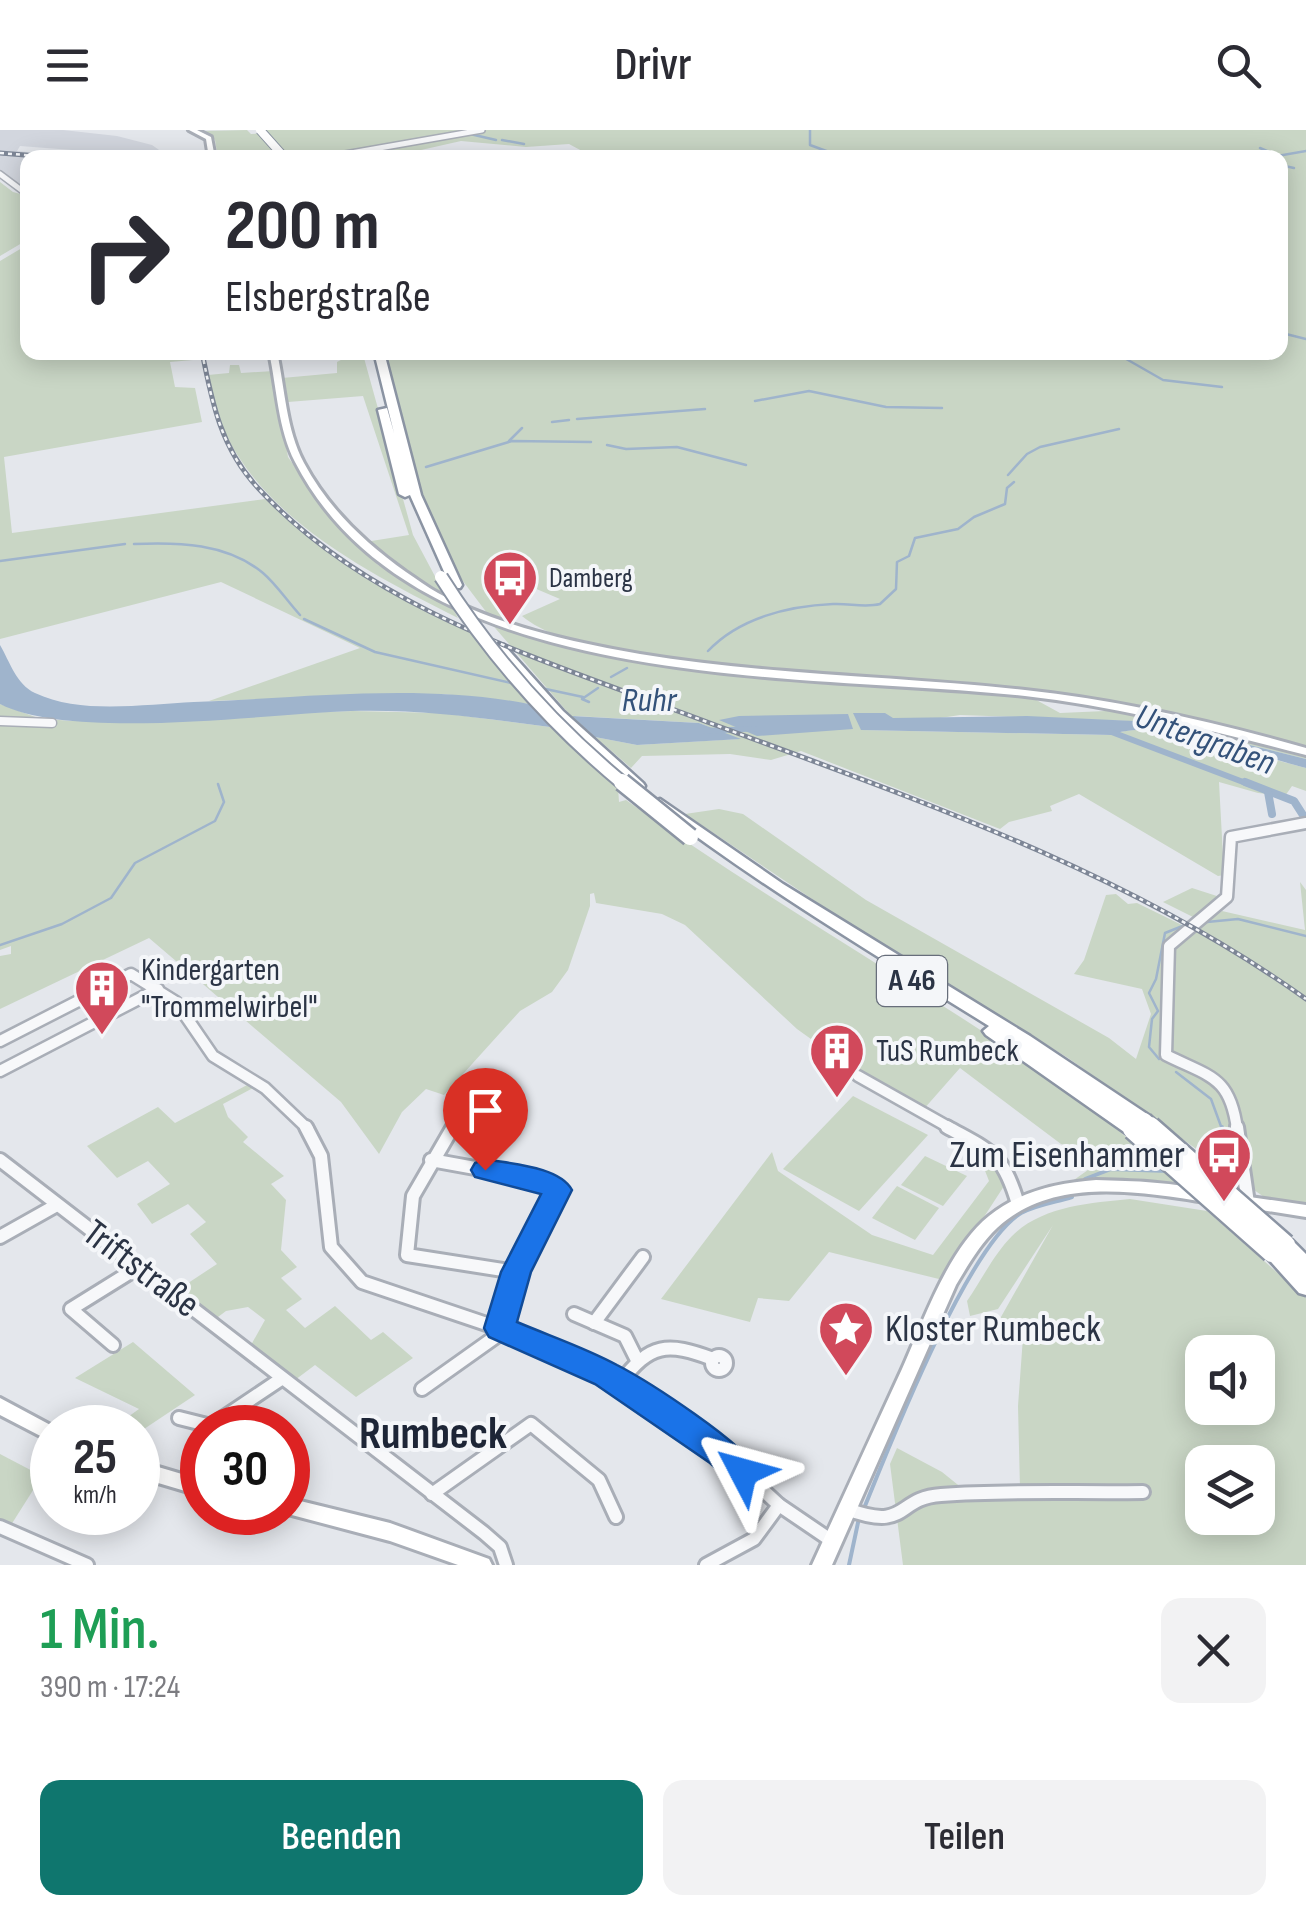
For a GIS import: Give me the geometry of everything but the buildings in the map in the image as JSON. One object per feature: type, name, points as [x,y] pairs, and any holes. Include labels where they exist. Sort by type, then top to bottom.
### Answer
[{"type":"highway","points":[[252,130],[273,150]]},
{"type":"highway","name":"A 46","points":[[376,360],[415,495],[456,585],[500,648],[548,703],[695,835]]},
{"type":"highway","name":"A 46","points":[[376,360],[396,467],[441,577],[479,636],[543,710],[602,766],[808,917],[1138,1125],[1279,1249],[1306,1266]]},
{"type":"highway","name":"A 46","points":[[1279,1249],[1306,1287]]},
{"type":"main road","points":[[192,130],[209,138],[211,150]]},
{"type":"main road","points":[[274,360],[298,460],[366,547],[431,593],[494,619],[556,639],[634,657],[1071,699],[1181,717],[1306,752]]},
{"type":"main road","points":[[822,1565],[832,1541],[857,1513],[950,1283],[974,1242],[992,1222],[1018,1204],[1056,1192],[1107,1187],[1306,1210]]},
{"type":"main road","points":[[0,1406],[30,1422]]},
{"type":"main road","points":[[310,1512],[390,1532],[482,1565]]},
{"type":"street","points":[[368,150],[482,130]]},
{"type":"street","points":[[0,721],[52,723]]},
{"type":"street","points":[[1248,1202],[1236,1104],[1218,1082],[1166,1055],[1166,988],[1172,941],[1227,897],[1231,837],[1306,823]]},
{"type":"street","points":[[0,1041],[131,974],[158,989],[182,1010],[213,1056],[265,1088],[314,1137],[328,1196],[330,1244],[342,1263],[370,1286],[502,1329],[571,1356],[620,1383],[722,1452],[779,1505],[832,1541]]},
{"type":"street","points":[[0,1071],[158,989]]},
{"type":"street","points":[[858,1076],[992,1152],[1008,1170],[1018,1204]]},
{"type":"street","points":[[455,1123],[430,1160],[411,1202],[406,1255],[516,1272]]},
{"type":"street","name":"Triftstraße","points":[[0,1160],[500,1547],[506,1565]]},
{"type":"street","points":[[422,1389],[502,1329],[516,1272],[557,1188],[512,1174],[430,1160]]},
{"type":"street","points":[[0,1237],[56,1206]]},
{"type":"street","points":[[594,1323],[643,1256]]},
{"type":"street","points":[[114,1345],[71,1309],[137,1268]]},
{"type":"street","points":[[574,1314],[625,1336],[636,1360]]},
{"type":"street","points":[[620,1383],[636,1360],[646,1352],[664,1347],[713,1359]]},
{"type":"street","points":[[244,1405],[282,1379]]},
{"type":"street","points":[[432,1494],[530,1424],[599,1480],[616,1517]]},
{"type":"street","points":[[857,1513],[894,1518],[935,1495],[1143,1492]]},
{"type":"street","points":[[706,1565],[754,1539],[779,1505]]},
{"type":"street","points":[[0,1527],[87,1565]]},
{"type":"shaded area","points":[[0,130],[63,130],[117,136],[159,150],[20,146],[20,188],[0,172]]},
{"type":"green space","points":[[247,130],[251,134],[266,133],[264,130],[1306,130],[1306,749],[1147,710],[1066,695],[985,685],[742,669],[610,651],[558,636],[522,616],[560,599],[527,585],[500,600],[519,609],[508,621],[487,613],[453,568],[433,527],[412,467],[388,360],[1288,360],[1288,150],[580,150],[569,144],[526,147],[461,141],[421,150],[217,150],[215,140],[204,131]]},
{"type":"green space","points":[[0,182],[20,194],[20,244],[0,256]]},
{"type":"green space","points":[[20,249],[20,360],[193,360],[170,362],[175,387],[195,388],[202,422],[4,457],[12,533],[265,499],[336,557],[394,593],[468,630],[529,704],[443,694],[209,701],[360,648],[221,582],[0,639],[0,261]]},
{"type":"green space","points":[[365,360],[413,535],[446,597],[396,568],[365,542],[409,535],[363,396],[288,402],[282,378],[337,373],[337,362]]},
{"type":"green space","points":[[230,365],[239,365],[241,373],[274,371],[288,457],[330,517],[378,565],[452,607],[458,618],[339,552],[268,494],[240,459],[219,420],[208,375],[229,373]]},
{"type":"green space","points":[[490,622],[574,647],[703,671],[834,685],[848,681],[1029,696],[1060,713],[1128,710],[1195,723],[1306,754],[1306,759],[1156,722],[960,715],[861,730],[1179,734],[1306,768],[1306,791],[1292,786],[1285,796],[1219,782],[1224,875],[1218,876],[1079,794],[1050,806],[1052,811],[1009,822],[1000,829],[801,751],[771,760],[730,754],[642,756],[631,768],[595,737],[637,745],[738,739],[699,723],[575,716],[593,735],[570,715]]},
{"type":"green space","points":[[0,704],[38,718],[70,721],[353,711],[441,713],[550,727],[618,787],[619,802],[626,800],[1030,1063],[1186,1187],[1131,1180],[1071,1182],[1099,1158],[1061,1144],[960,1068],[923,1110],[857,1072],[797,1029],[685,925],[662,914],[596,903],[594,893],[590,894],[590,906],[568,970],[552,992],[520,1011],[444,1095],[426,1089],[402,1112],[379,1154],[341,1102],[149,938],[0,1009],[0,956],[11,954],[11,946],[0,950]]},
{"type":"green space","points":[[719,809],[743,814],[866,900],[1109,1038],[1136,1059],[1151,1014],[1142,989],[1074,974],[1084,960],[1106,895],[1116,894],[1128,904],[1137,903],[1186,927],[1167,942],[1161,992],[1164,1042],[1173,945],[1222,911],[1305,930],[1300,882],[1306,890],[1306,1205],[1264,1197],[1068,1058],[833,913],[685,814]]},
{"type":"green space","points":[[1192,888],[1223,898],[1197,919],[1163,902]]},
{"type":"green space","points":[[249,1084],[253,1088],[223,1104],[228,1117],[248,1137],[243,1142],[284,1176],[271,1184],[286,1200],[281,1250],[297,1267],[281,1278],[302,1299],[286,1310],[305,1328],[335,1306],[371,1340],[383,1332],[413,1358],[356,1397],[315,1365],[295,1380],[251,1345],[265,1320],[248,1307],[226,1311],[214,1320],[176,1291],[217,1264],[190,1234],[206,1222],[188,1204],[152,1224],[137,1204],[170,1184],[148,1161],[117,1178],[87,1146],[158,1107],[175,1123]]},
{"type":"green space","points":[[853,1096],[928,1135],[859,1211],[783,1169]]},
{"type":"green space","points":[[957,1135],[986,1152],[1006,1183],[943,1280],[829,1252],[789,1301],[758,1298],[750,1322],[661,1299],[772,1152],[778,1171],[872,1235],[933,1255],[989,1181],[982,1163],[951,1141]]},
{"type":"green space","points":[[925,1156],[967,1176],[943,1206],[901,1185]]},
{"type":"green space","points":[[897,1186],[939,1208],[915,1240],[872,1218]]},
{"type":"green space","points":[[1130,1199],[1207,1211],[1306,1298],[1306,1565],[903,1565],[890,1464],[897,1448],[942,1472],[973,1497],[1020,1489],[1018,1406],[1023,1337],[997,1324],[1053,1225],[998,1309],[970,1316],[967,1301],[999,1251],[1024,1226],[1052,1212]]},
{"type":"green space","points":[[133,1342],[195,1395],[160,1418],[160,1405],[131,1405],[75,1378]]},
{"type":"green space","points":[[0,1454],[30,1470],[30,1495],[11,1525],[0,1519]]},
{"type":"water","points":[[0,645],[28,689],[72,704],[113,706],[362,694],[447,694],[529,704],[550,727],[376,711],[120,723],[32,715],[0,704]]},
{"type":"water","points":[[853,713],[885,713],[893,718],[1027,716],[1156,722],[1306,759],[1306,768],[1179,734],[861,730]]},
{"type":"water","points":[[848,714],[853,729],[757,736],[719,720],[739,716]]},
{"type":"water","points":[[572,716],[699,723],[741,739],[637,745],[595,737]]},
{"type":"waterway","points":[[810,130],[810,145],[824,150]]},
{"type":"waterway","points":[[470,134],[496,140]]},
{"type":"waterway","points":[[502,140],[524,144]]},
{"type":"waterway","points":[[1260,148],[1265,150]]},
{"type":"waterway","points":[[1288,154],[1306,151]]},
{"type":"waterway","points":[[1288,167],[1294,168]]},
{"type":"waterway","points":[[1288,334],[1306,339]]},
{"type":"waterway","points":[[1128,360],[1163,380],[1222,387]]},
{"type":"waterway","points":[[755,401],[809,391],[886,407],[942,408]]},
{"type":"waterway","points":[[577,419],[705,409]]},
{"type":"waterway","points":[[552,422],[569,420]]},
{"type":"waterway","points":[[509,441],[522,428]]},
{"type":"waterway","points":[[1008,475],[1027,454],[1040,447],[1119,429]]},
{"type":"waterway","points":[[426,467],[512,441],[591,442]]},
{"type":"waterway","points":[[607,445],[626,449],[677,447],[746,465]]},
{"type":"waterway","points":[[708,651],[734,630],[782,611],[833,604],[880,604],[896,589],[897,562],[909,556],[915,538],[958,529],[974,517],[1005,504],[1007,488],[1014,482]]},
{"type":"waterway","points":[[0,561],[125,544]]},
{"type":"waterway","points":[[134,544],[202,546],[234,556],[263,573],[300,615]]},
{"type":"waterway","points":[[304,619],[375,652],[511,683]]},
{"type":"waterway","points":[[611,677],[627,668]]},
{"type":"waterway","points":[[541,688],[583,697]]},
{"type":"waterway","points":[[589,702],[582,699],[598,688]]},
{"type":"waterway","name":"Ruhr","points":[[703,731],[758,729]]},
{"type":"waterway","name":"Untergraben","points":[[1109,731],[1251,785]]},
{"type":"waterway","name":"Untergraben","points":[[1245,782],[1294,801],[1303,815]]},
{"type":"waterway","points":[[0,945],[62,924],[111,898],[135,863],[215,821],[224,802],[218,784]]},
{"type":"waterway","points":[[1268,792],[1272,814]]},
{"type":"waterway","points":[[1207,922],[1238,919],[1306,936]]},
{"type":"waterway","points":[[1159,1059],[1149,1047],[1152,1019],[1158,1011],[1149,993],[1156,979],[1165,933],[1185,925]]},
{"type":"waterway","points":[[1176,1072],[1211,1099],[1222,1129]]},
{"type":"waterway","points":[[1205,1162],[1222,1140],[1222,1129]]},
{"type":"waterway","points":[[1085,1179],[1111,1169],[1168,1171]]},
{"type":"waterway","points":[[863,1511],[932,1350],[977,1264],[1021,1213],[1072,1197]]},
{"type":"waterway","points":[[849,1565],[859,1518]]},
{"type":"railway","points":[[0,153],[20,155]]},
{"type":"railway","points":[[204,360],[220,425],[246,474],[303,530],[351,566],[403,597],[513,649],[925,803],[1083,871],[1234,952],[1306,999]]},
{"type":"place","name":"Damberg","points":[[510,627]]},
{"type":"place","name":"Kindergarten \"Trommelwirbel\"","points":[[102,1037]]},
{"type":"place","name":"TuS Rumbeck","points":[[837,1100]]},
{"type":"place","name":"Zum Eisenhammer","points":[[1224,1204]]},
{"type":"place","name":"Kloster Rumbeck","points":[[846,1378]]},
{"type":"district","name":"Rumbeck","points":[[433,1434]]},
{"type":"route","points":[[485,1170],[512,1174],[558,1190],[516,1272],[500,1328],[606,1374],[722,1452],[743,1472]]}]
